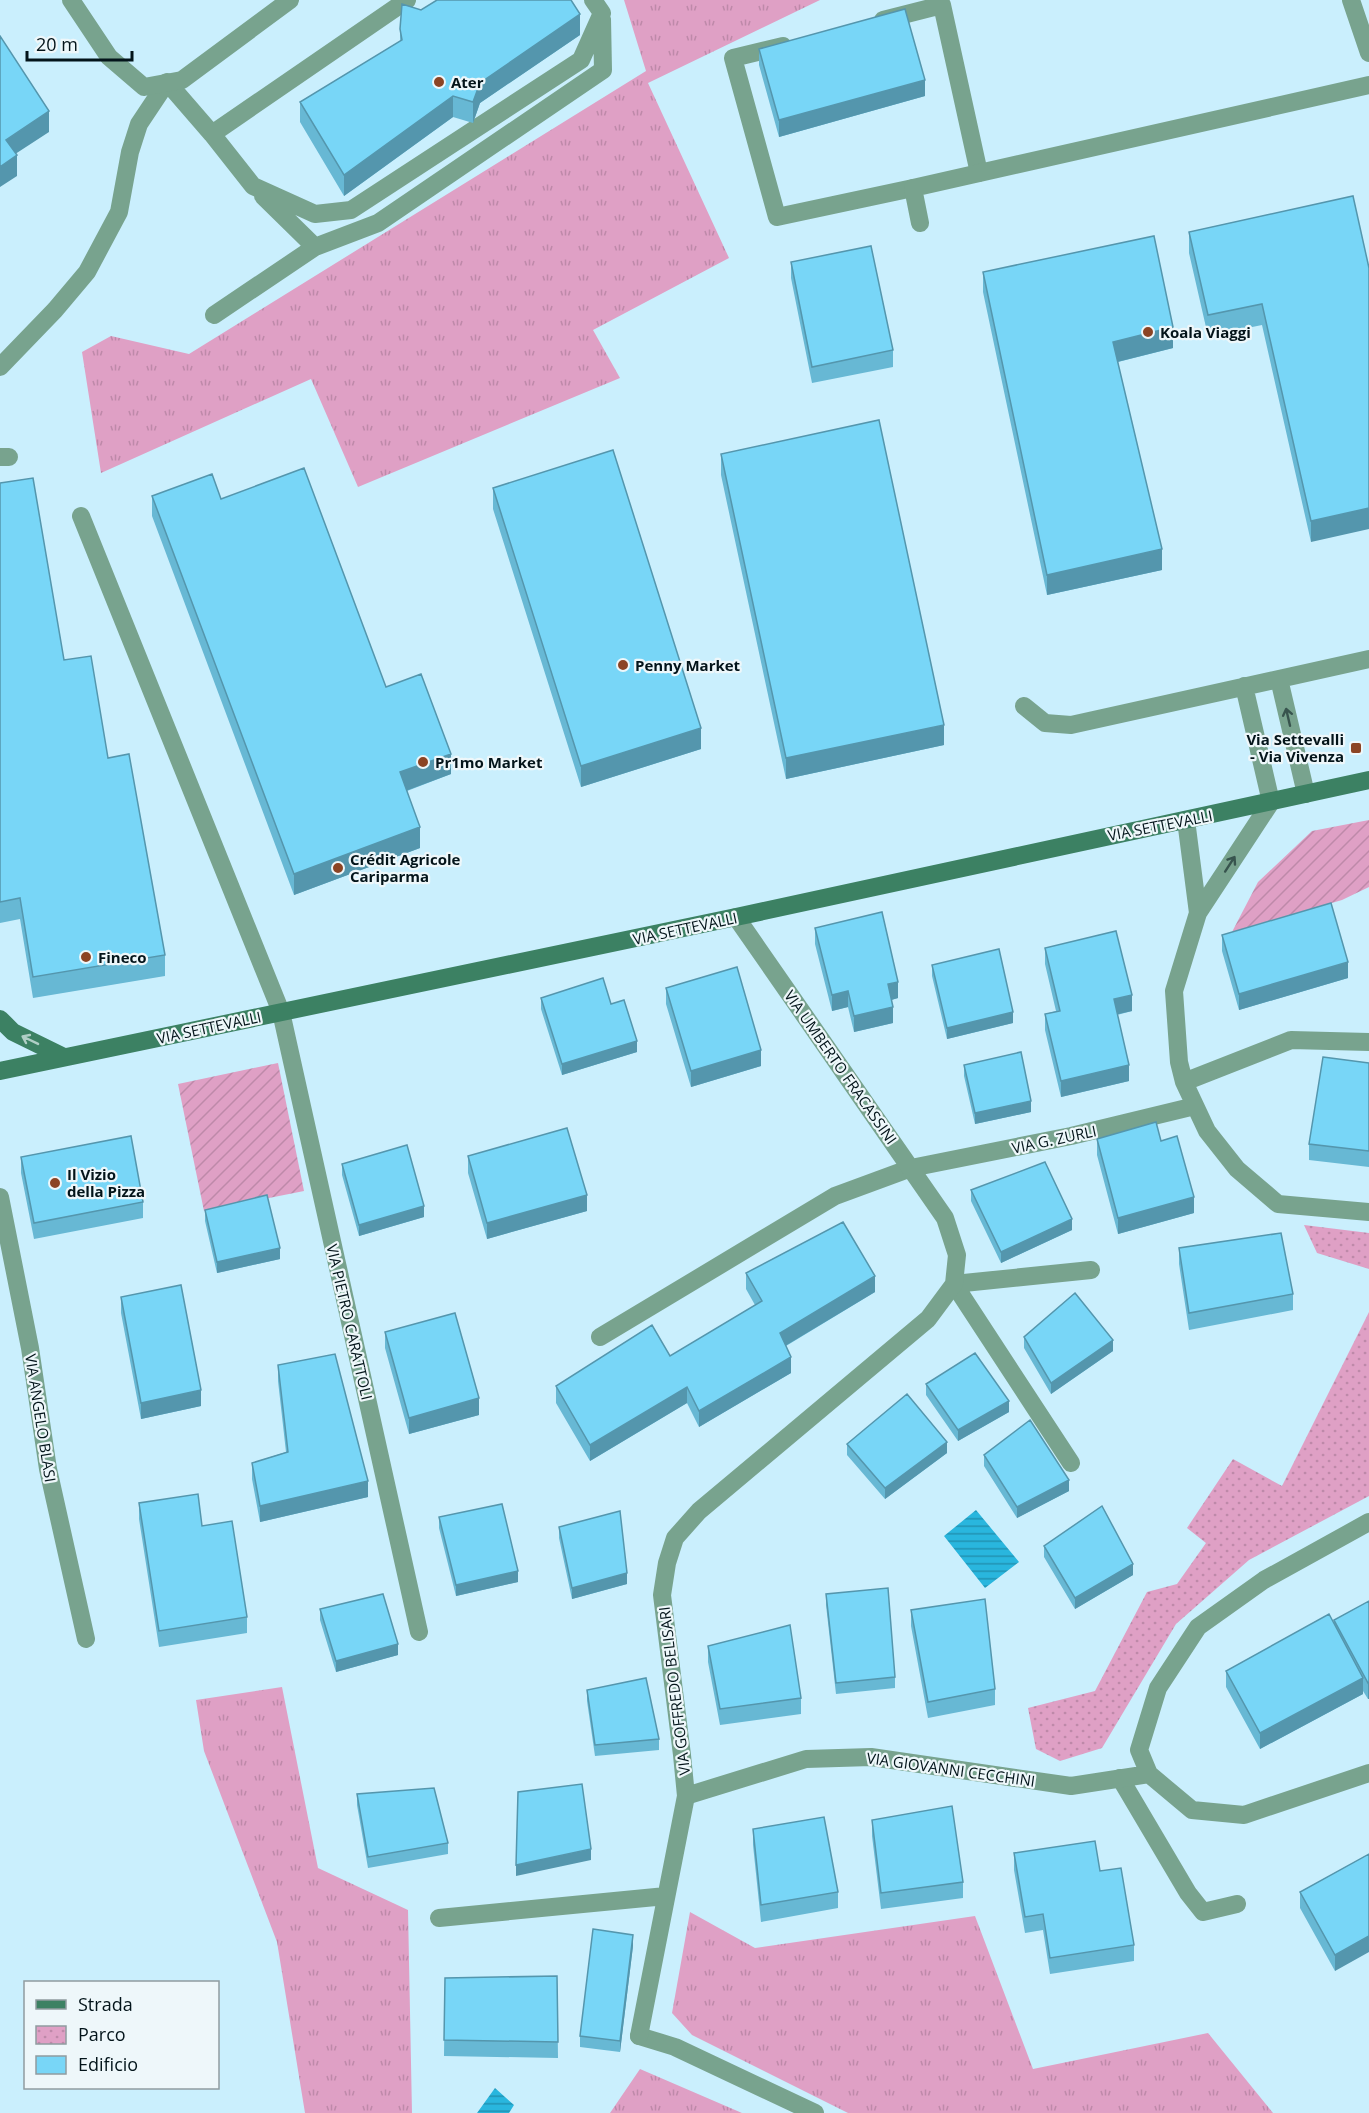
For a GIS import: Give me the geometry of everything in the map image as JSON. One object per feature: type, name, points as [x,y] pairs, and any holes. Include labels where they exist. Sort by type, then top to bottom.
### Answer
[{"type":"main road","name":"VIA SETTEVALLI","points":[[0,1071],[736,917],[1369,780]]},
{"type":"main road","points":[[0,1019],[14,1032],[64,1057]]},
{"type":"street","points":[[71,0],[109,57],[144,87],[182,80],[290,0]]},
{"type":"street","points":[[212,134],[407,0]]},
{"type":"street","points":[[1351,0],[1367,42]]},
{"type":"street","points":[[872,23],[942,5],[979,173]]},
{"type":"street","points":[[253,186],[315,214],[351,210],[581,60],[598,7]]},
{"type":"street","points":[[214,315],[315,247],[378,223],[603,70],[598,7]]},
{"type":"street","points":[[802,41],[732,58],[777,217],[1369,85]]},
{"type":"street","points":[[167,82],[253,186],[315,247]]},
{"type":"street","points":[[0,367],[56,310],[87,272],[119,212],[130,152],[139,124],[167,82]]},
{"type":"street","points":[[913,188],[920,223]]},
{"type":"street","name":"VIA PIETRO CARATTOLI","points":[[81,516],[281,1012],[419,1632]]},
{"type":"street","points":[[1024,706],[1045,723],[1071,725],[1369,659]]},
{"type":"street","points":[[1280,679],[1306,794]]},
{"type":"street","points":[[1244,687],[1271,802],[1198,913],[1174,991],[1179,1062],[1184,1082],[1207,1131],[1237,1169],[1278,1204],[1369,1212]]},
{"type":"street","points":[[1186,820],[1198,913]]},
{"type":"street","name":"VIA UMBERTO FRACASSINI","points":[[736,917],[945,1218],[957,1255],[954,1284]]},
{"type":"street","points":[[1184,1082],[1290,1040],[1369,1042]]},
{"type":"street","name":"VIA G. ZURLI","points":[[600,1337],[835,1196],[911,1168],[1071,1137],[1195,1106]]},
{"type":"street","name":"VIA ANGELO BLASI","points":[[0,1197],[30,1348],[48,1468],[86,1639]]},
{"type":"street","points":[[1071,1462],[954,1284],[1091,1270]]},
{"type":"street","name":"VIA GOFFREDO BELISARI","points":[[815,2113],[675,2047],[639,2036],[686,1796],[662,1595],[667,1563],[675,1538],[699,1511],[928,1319],[954,1284]]},
{"type":"street","points":[[1369,1522],[1264,1580],[1198,1627],[1158,1688],[1140,1750],[1149,1774],[1192,1810],[1244,1815],[1369,1773]]},
{"type":"street","name":"VIA GIOVANNI CECCHINI","points":[[686,1796],[806,1759],[871,1757],[1071,1786],[1149,1774]]},
{"type":"street","points":[[1120,1778],[1188,1893],[1203,1912],[1236,1904]]},
{"type":"street","points":[[439,1918],[666,1896]]},
{"type":"green space","points":[[624,0],[820,0],[648,83],[729,258],[593,330],[620,378],[358,487],[311,379],[101,473],[82,352],[111,336],[189,354],[646,71]]},
{"type":"green space","points":[[1369,820],[1369,887],[1342,900],[1232,932],[1258,882],[1312,831]]},
{"type":"green space","points":[[278,1063],[304,1191],[204,1211],[178,1084]]},
{"type":"green space","points":[[1304,1225],[1369,1233],[1369,1269],[1317,1253]]},
{"type":"green space","points":[[1369,1312],[1369,1496],[1249,1560],[1176,1624],[1102,1748],[1060,1761],[1036,1749],[1028,1708],[1095,1691],[1147,1592],[1177,1584],[1206,1543],[1187,1528],[1233,1459],[1282,1486]]},
{"type":"green space","points":[[282,1687],[318,1868],[408,1910],[412,2113],[305,2113],[277,1942],[204,1751],[196,1700]]},
{"type":"green space","points":[[690,1912],[755,1948],[975,1916],[1033,2069],[1208,2033],[1273,2113],[848,2113],[692,2035],[672,2013]]},
{"type":"green space","points":[[640,2069],[742,2113],[610,2113]]},
{"type":"water","points":[[976,1510],[1019,1562],[985,1588],[944,1536]]},
{"type":"water","points":[[495,2088],[514,2105],[509,2113],[477,2113]]},
{"type":"building","name":"Ater","points":[[437,0],[571,0],[580,14],[480,83],[473,102],[453,96],[344,175],[300,102],[402,40],[400,29],[402,4],[421,10]]},
{"type":"building","points":[[905,9],[925,80],[779,120],[759,49]]},
{"type":"building","points":[[0,36],[49,111],[6,140],[17,155],[0,167]]},
{"type":"building","points":[[1353,196],[1369,268],[1369,508],[1311,521],[1262,304],[1208,315],[1189,232]]},
{"type":"building","points":[[1154,236],[1173,327],[1113,342],[1162,549],[1047,575],[983,272]]},
{"type":"building","points":[[871,246],[893,350],[812,367],[791,262]]},
{"type":"building","points":[[879,420],[944,725],[786,758],[721,454]]},
{"type":"building","points":[[613,450],[701,728],[581,766],[493,488]]},
{"type":"building","points":[[304,468],[386,687],[421,674],[451,754],[400,772],[420,827],[294,874],[152,496],[212,474],[221,499]]},
{"type":"building","points":[[33,478],[64,660],[91,656],[108,758],[129,754],[165,955],[33,977],[20,898],[0,902],[0,483]]},
{"type":"building","points":[[1331,903],[1348,962],[1239,994],[1222,935]]},
{"type":"building","points":[[882,912],[898,982],[888,984],[893,1007],[854,1016],[848,991],[832,995],[815,928]]},
{"type":"building","points":[[1116,931],[1132,995],[1114,999],[1129,1065],[1061,1081],[1045,1014],[1060,1011],[1045,948]]},
{"type":"building","points":[[999,949],[1013,1012],[947,1028],[932,965]]},
{"type":"building","points":[[737,967],[761,1050],[691,1071],[666,988]]},
{"type":"building","points":[[603,978],[611,1004],[624,1000],[637,1041],[562,1064],[541,998]]},
{"type":"building","points":[[1021,1052],[1031,1101],[975,1113],[964,1065]]},
{"type":"building","points":[[1323,1057],[1369,1063],[1369,1151],[1309,1144]]},
{"type":"building","points":[[1156,1122],[1161,1141],[1177,1136],[1194,1197],[1118,1218],[1097,1139]]},
{"type":"building","points":[[567,1128],[587,1195],[487,1223],[468,1156]]},
{"type":"building","points":[[131,1136],[143,1202],[34,1223],[21,1157]]},
{"type":"building","points":[[407,1145],[424,1206],[359,1225],[342,1164]]},
{"type":"building","points":[[1045,1162],[1072,1219],[1001,1252],[971,1190]]},
{"type":"building","points":[[267,1195],[280,1248],[217,1262],[205,1210]]},
{"type":"building","points":[[843,1222],[875,1276],[780,1333],[791,1357],[699,1411],[687,1387],[590,1445],[556,1386],[652,1325],[670,1356],[762,1301],[746,1273]]},
{"type":"building","points":[[1281,1233],[1293,1294],[1189,1313],[1179,1248]]},
{"type":"building","points":[[181,1285],[201,1390],[141,1403],[121,1297]]},
{"type":"building","points":[[1075,1293],[1113,1340],[1051,1383],[1024,1337]]},
{"type":"building","points":[[455,1313],[479,1398],[409,1418],[385,1332]]},
{"type":"building","points":[[975,1353],[1009,1401],[958,1430],[926,1384]]},
{"type":"building","points":[[335,1354],[368,1481],[260,1506],[252,1463],[288,1452],[278,1365]]},
{"type":"building","points":[[907,1394],[947,1442],[885,1488],[847,1444]]},
{"type":"building","points":[[1030,1420],[1069,1480],[1017,1507],[984,1455]]},
{"type":"building","points":[[198,1494],[202,1526],[232,1521],[247,1617],[159,1631],[139,1503]]},
{"type":"building","points":[[502,1504],[518,1571],[456,1585],[439,1517]]},
{"type":"building","points":[[1102,1506],[1133,1564],[1075,1598],[1044,1546]]},
{"type":"building","points":[[620,1511],[627,1573],[572,1588],[559,1527]]},
{"type":"building","points":[[888,1588],[895,1677],[836,1683],[826,1594]]},
{"type":"building","points":[[383,1594],[398,1644],[336,1661],[320,1609]]},
{"type":"building","points":[[985,1599],[995,1689],[928,1702],[911,1610]]},
{"type":"building","points":[[1369,1601],[1369,1682],[1368,1683],[1334,1620]]},
{"type":"building","points":[[1329,1614],[1363,1678],[1260,1733],[1226,1671]]},
{"type":"building","points":[[790,1625],[801,1698],[720,1709],[708,1646]]},
{"type":"building","points":[[646,1678],[659,1739],[595,1745],[587,1690]]},
{"type":"building","points":[[582,1784],[591,1849],[516,1865],[518,1792]]},
{"type":"building","points":[[434,1788],[448,1843],[368,1857],[357,1794]]},
{"type":"building","points":[[952,1806],[963,1882],[881,1893],[872,1820]]},
{"type":"building","points":[[824,1817],[838,1892],[761,1905],[753,1829]]},
{"type":"building","points":[[1095,1841],[1100,1871],[1121,1868],[1134,1945],[1050,1958],[1043,1914],[1025,1917],[1014,1853]]},
{"type":"building","points":[[1369,1854],[1369,1936],[1335,1955],[1300,1892]]},
{"type":"building","points":[[593,1929],[633,1935],[620,2041],[580,2036]]},
{"type":"building","points":[[557,1976],[558,2042],[444,2040],[445,1978]]},
{"type":"place","name":"Ater","points":[[439,82]]},
{"type":"place","name":"Koala Viaggi","points":[[1148,332]]},
{"type":"place","name":"Penny Market","points":[[623,665]]},
{"type":"place","name":"Via Settevalli - Via Vivenza","points":[[1356,748]]},
{"type":"place","name":"Pr1mo Market","points":[[423,762]]},
{"type":"place","name":"Crédit Agricole Cariparma","points":[[338,868]]},
{"type":"place","name":"Fineco","points":[[86,957]]},
{"type":"place","name":"Il Vizio della Pizza","points":[[55,1183]]}]
